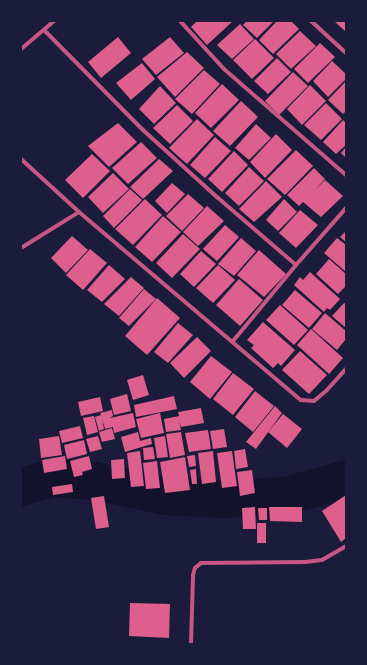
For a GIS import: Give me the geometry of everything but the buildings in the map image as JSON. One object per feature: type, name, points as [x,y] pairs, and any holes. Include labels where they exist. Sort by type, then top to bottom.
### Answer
[{"type":"street","points":[[21,48],[54,21]]},
{"type":"street","points":[[180,21],[224,68],[346,175]]},
{"type":"street","points":[[311,21],[346,53]]},
{"type":"street","points":[[44,30],[144,130],[217,197],[296,265]]},
{"type":"street","points":[[21,159],[79,212],[301,400],[314,401],[327,390],[346,369]]},
{"type":"street","points":[[233,341],[346,208]]},
{"type":"street","points":[[21,248],[79,212]]},
{"type":"street","points":[[191,644],[193,575],[195,568],[202,563],[305,562],[322,560],[346,546]]},
{"type":"waterway","points":[[21,487],[52,478],[95,481],[165,496],[221,499],[286,496],[346,479]]}]
